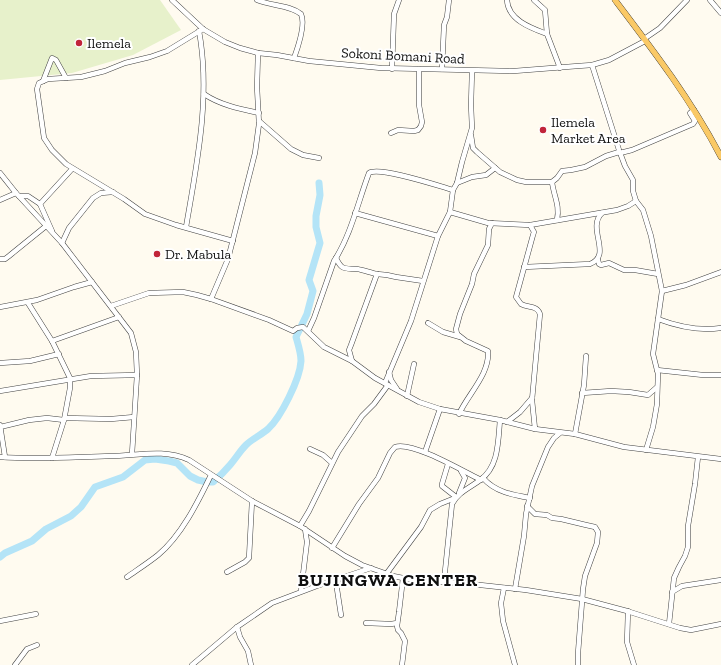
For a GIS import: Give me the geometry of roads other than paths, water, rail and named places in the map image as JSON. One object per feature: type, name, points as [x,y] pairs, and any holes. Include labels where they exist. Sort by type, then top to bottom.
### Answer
[{"type":"main road","points":[[615,0],[662,62],[694,110],[721,156]]},
{"type":"street","name":"Sokoni Bomani Road","points":[[172,0],[201,30],[225,42],[258,53],[309,61],[392,69],[442,69],[472,71],[526,71],[592,65],[621,54],[645,40],[660,28],[687,0]]},
{"type":"street","points":[[257,0],[272,5],[290,8],[301,14],[301,37],[294,58]]},
{"type":"street","points":[[392,69],[394,14],[399,0]]},
{"type":"street","points":[[442,69],[443,32],[448,13],[449,0]]},
{"type":"street","points":[[507,0],[511,12],[520,21],[528,27],[547,34]]},
{"type":"street","points":[[534,0],[545,10],[547,34],[560,68]]},
{"type":"street","points":[[710,0],[721,13]]},
{"type":"street","points":[[186,227],[196,174],[204,94],[201,30],[167,51],[150,57],[81,77],[43,81],[39,83],[37,89],[44,138],[46,143],[58,157],[72,169],[112,192],[145,214],[169,223],[233,241]]},
{"type":"street","points":[[211,299],[228,259],[255,153],[259,121],[257,87],[258,53]]},
{"type":"street","points":[[43,81],[52,58],[56,60],[66,78]]},
{"type":"street","points":[[592,65],[619,152],[633,180],[633,191],[636,201],[643,210],[651,236],[662,290],[653,354],[657,370],[657,398],[655,414],[646,450]]},
{"type":"street","points":[[391,133],[398,130],[414,131],[418,130],[421,126],[422,122],[419,105],[419,69]]},
{"type":"street","points":[[300,526],[309,511],[332,463],[362,416],[374,404],[386,384],[389,372],[411,320],[438,236],[450,212],[453,190],[457,183],[470,135],[472,124],[472,71]]},
{"type":"street","points":[[204,94],[210,98],[238,108],[259,113]]},
{"type":"street","points":[[203,101],[210,98]]},
{"type":"street","points":[[470,135],[473,148],[506,176],[526,182],[552,182],[562,171],[585,167],[606,156],[632,150],[693,124],[695,121],[690,113],[694,110]]},
{"type":"street","points":[[259,121],[290,149],[303,155],[319,158]]},
{"type":"street","points":[[457,183],[472,177],[486,175],[495,168]]},
{"type":"street","points":[[40,204],[72,169]]},
{"type":"street","points":[[308,331],[355,213],[369,173],[373,171],[391,173],[453,190]]},
{"type":"street","points":[[0,173],[62,243],[131,333],[136,352],[137,375],[132,454]]},
{"type":"street","points":[[552,182],[553,193],[558,208],[556,220]]},
{"type":"street","points":[[62,243],[69,228],[93,198],[101,193],[112,192]]},
{"type":"street","points":[[0,200],[18,195],[28,196],[40,204],[52,232]]},
{"type":"street","points":[[450,212],[492,223],[538,225],[556,220],[602,213],[628,206],[636,201]]},
{"type":"street","points":[[355,213],[438,236]]},
{"type":"street","points":[[602,213],[597,220],[596,227],[600,253],[598,260],[599,264],[602,265],[609,263],[624,270],[635,270],[658,274]]},
{"type":"street","points":[[460,337],[457,334],[457,322],[472,284],[474,274],[488,245],[489,229],[492,223]]},
{"type":"street","points":[[530,225],[534,232],[533,235]]},
{"type":"street","points":[[535,429],[532,398],[540,320],[538,309],[521,304],[516,297],[533,235],[538,225]]},
{"type":"street","points":[[0,259],[5,259],[46,226]]},
{"type":"street","points":[[336,258],[342,267],[346,269],[356,269],[377,274],[387,274],[396,277],[423,281]]},
{"type":"street","points":[[524,267],[590,264],[598,260]]},
{"type":"street","points":[[662,290],[686,285],[721,272]]},
{"type":"street","points":[[352,361],[349,350],[350,345],[377,274]]},
{"type":"street","points":[[0,307],[28,303],[92,282]]},
{"type":"street","points":[[111,306],[149,293],[183,292],[197,295],[269,320],[286,329],[293,331],[300,327],[308,331],[324,347],[352,361],[375,378],[407,396],[440,409],[459,414],[500,420],[535,429],[575,434],[624,447],[721,459]]},
{"type":"street","points":[[28,303],[52,341],[70,378],[70,388],[64,419],[52,458]]},
{"type":"street","points":[[52,341],[119,317]]},
{"type":"street","points":[[658,319],[694,329],[701,330],[721,328]]},
{"type":"street","points":[[428,323],[443,332],[460,337],[471,345],[486,350],[488,353],[480,380],[473,392],[467,398],[459,414]]},
{"type":"street","points":[[0,363],[30,361],[59,354]]},
{"type":"street","points":[[575,434],[582,393],[586,356]]},
{"type":"street","points":[[407,396],[414,364]]},
{"type":"street","points":[[657,370],[721,376]]},
{"type":"street","points":[[389,372],[391,380],[399,391]]},
{"type":"street","points":[[0,391],[46,384],[70,378],[137,375]]},
{"type":"street","points":[[582,393],[617,391],[648,395],[656,388]]},
{"type":"street","points":[[507,422],[520,412],[532,398]]},
{"type":"street","points":[[425,452],[440,409]]},
{"type":"street","points":[[134,417],[111,419],[47,418],[0,426],[3,457],[23,459],[161,453],[181,456],[252,501],[300,526],[332,548],[353,560],[386,573],[403,578],[418,580],[444,581],[515,589],[582,599],[691,630],[721,624]]},
{"type":"street","points":[[386,573],[421,527],[430,510],[456,497],[482,479],[492,466],[496,457],[500,420]]},
{"type":"street","points":[[515,589],[524,536],[527,506],[535,478],[548,447],[554,438],[560,433]]},
{"type":"street","points":[[332,548],[358,504],[378,478],[395,447],[401,446],[425,452],[461,471],[482,479],[498,490],[511,495],[530,498]]},
{"type":"street","points":[[310,449],[324,456],[332,463]]},
{"type":"street","points":[[668,624],[674,578],[688,547],[688,526],[698,457]]},
{"type":"street","points":[[448,464],[442,486],[456,497]]},
{"type":"street","points":[[444,581],[451,510],[465,478],[461,471]]},
{"type":"street","points":[[127,577],[158,554],[174,537],[193,509],[211,475]]},
{"type":"street","points":[[227,572],[241,565],[249,558],[252,501]]},
{"type":"street","points":[[527,506],[535,514],[547,515],[552,518],[572,521],[598,529],[597,543],[585,576],[578,665]]},
{"type":"street","points":[[301,592],[307,542],[305,529]]},
{"type":"street","points":[[192,665],[237,627],[272,603],[371,568]]},
{"type":"street","points":[[402,665],[405,641],[398,630],[397,622],[403,578]]},
{"type":"street","points":[[674,578],[682,586]]},
{"type":"street","points":[[338,579],[337,589],[341,615]]},
{"type":"street","points":[[672,592],[682,586],[721,580]]},
{"type":"street","points":[[504,588],[501,603],[502,621],[515,665]]},
{"type":"street","points":[[628,611],[628,642],[634,665]]},
{"type":"street","points":[[0,621],[36,614]]},
{"type":"street","points":[[366,623],[391,624],[397,622]]},
{"type":"street","points":[[237,627],[240,637],[248,651],[251,665]]},
{"type":"street","points":[[15,665],[27,649],[37,645]]},
{"type":"waterway","points":[[0,557],[5,553],[32,541],[46,529],[71,516],[81,507],[95,487],[123,477],[145,460],[155,459],[177,463],[190,476],[198,480],[213,482],[220,476],[246,445],[268,429],[284,407],[294,387],[300,369],[301,361],[296,337],[307,314],[313,291],[309,280],[320,243],[316,227],[316,216],[320,195],[319,183]]},
{"type":"place","name":"Ilemela","points":[[79,43]]},
{"type":"place","name":"Ilemela Market Area","points":[[543,130]]},
{"type":"place","name":"Dr. Mabula","points":[[157,254]]},
{"type":"district","name":"BUJINGWA CENTER","points":[[388,580]]}]
